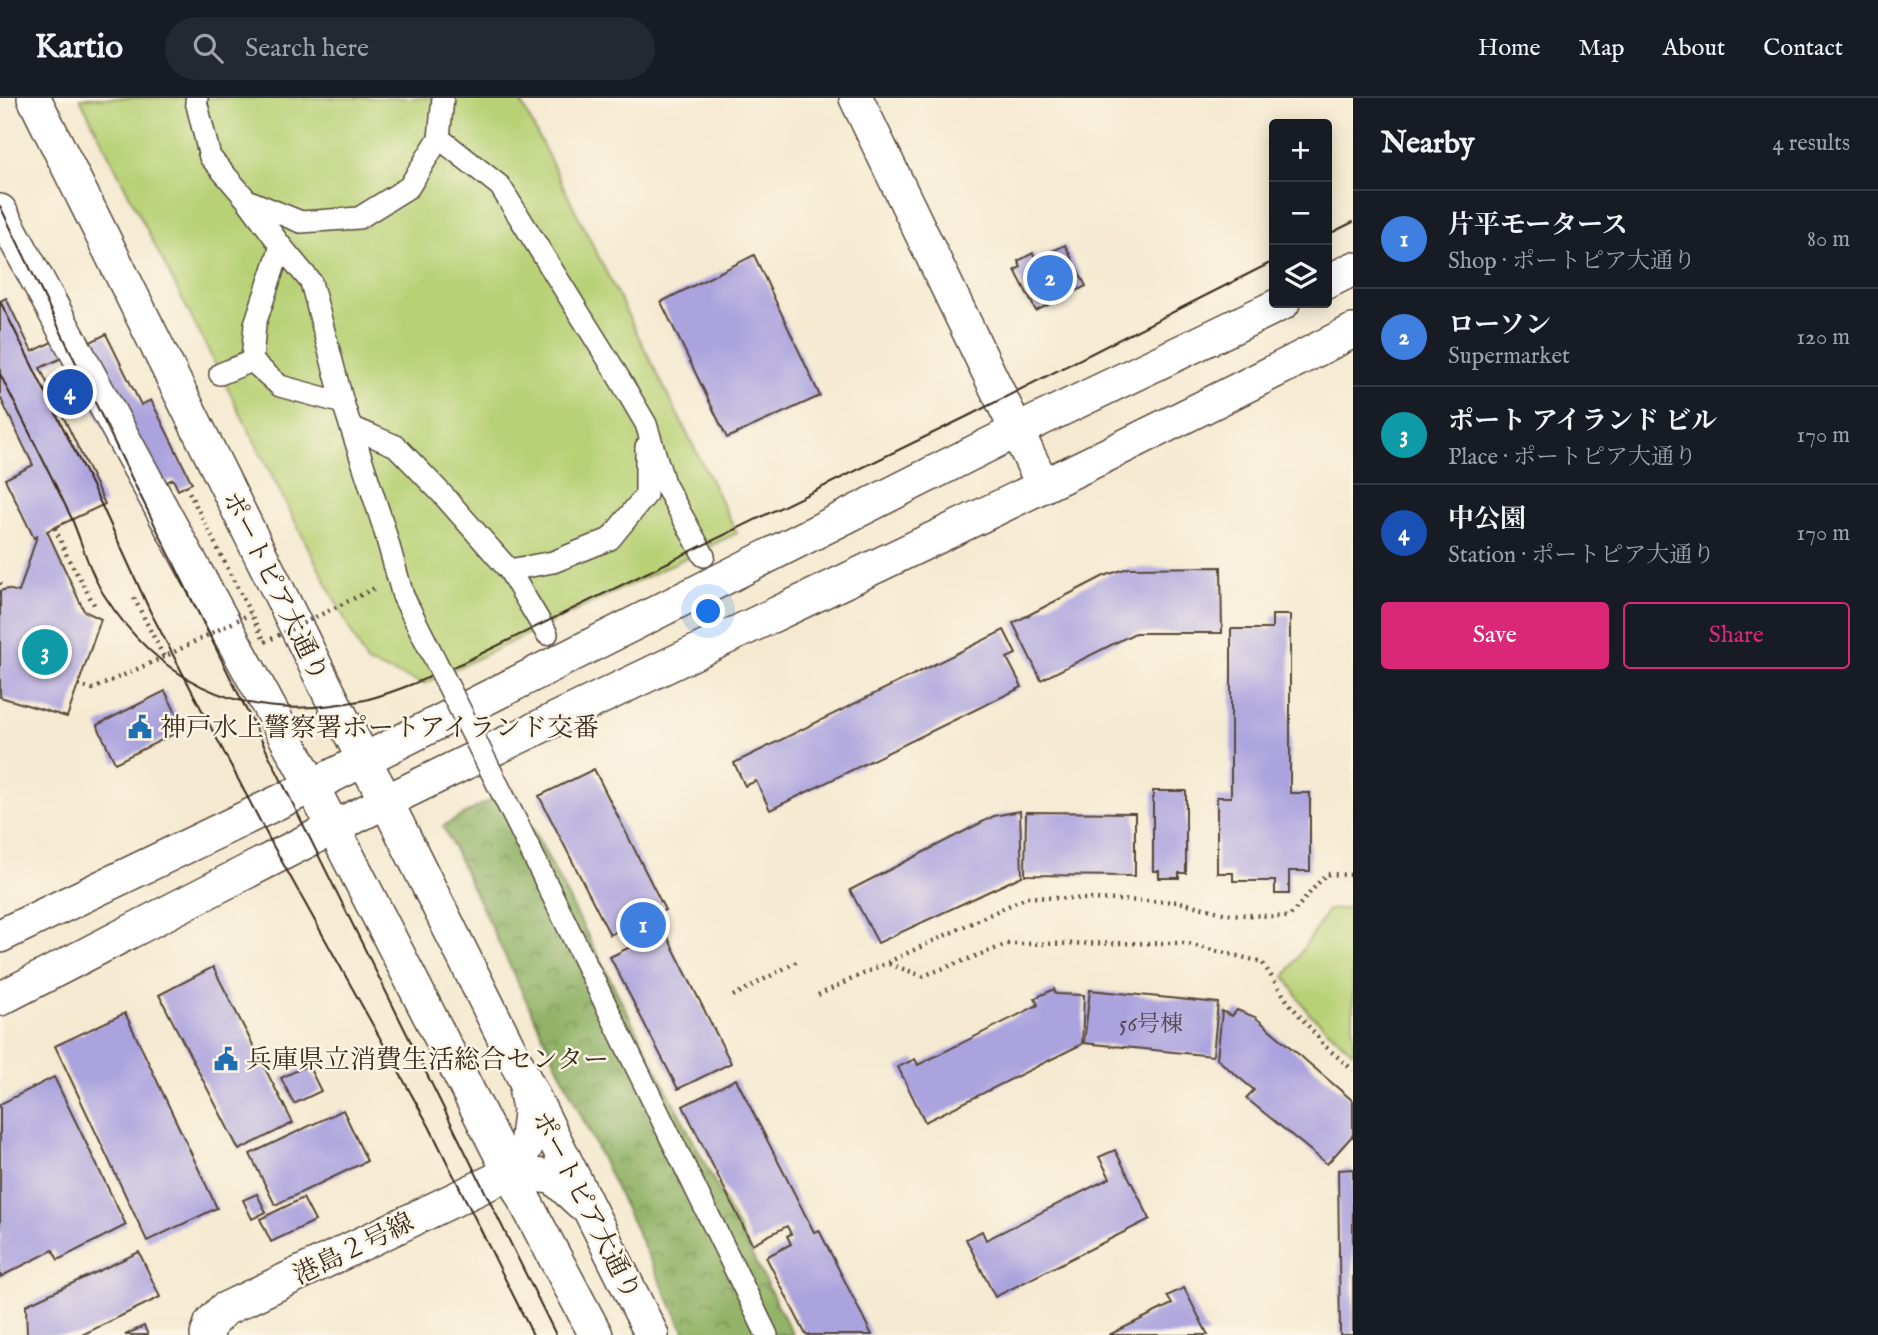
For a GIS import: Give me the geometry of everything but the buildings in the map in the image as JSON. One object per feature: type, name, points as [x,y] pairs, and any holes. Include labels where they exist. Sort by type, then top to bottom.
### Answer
[{"type":"street","name":"ポートピア大通り","points":[[34,98],[652,1335]]},
{"type":"street","points":[[247,200],[301,222],[359,218],[409,187],[439,138],[443,98]]},
{"type":"street","points":[[856,98],[1043,485]]},
{"type":"street","points":[[196,99],[210,157],[310,282],[343,403],[403,596],[767,1335]]},
{"type":"street","points":[[439,138],[500,186],[646,424],[664,483],[704,556]]},
{"type":"street","name":"ポートピア大通り","points":[[0,211],[312,786],[596,1335]]},
{"type":"street","points":[[252,362],[255,324],[281,246]]},
{"type":"street","points":[[1332,280],[1353,269]]},
{"type":"street","points":[[0,936],[312,786],[1016,431],[1273,308]]},
{"type":"street","points":[[0,999],[386,802],[1043,485],[1353,331]]},
{"type":"street","points":[[220,374],[252,362]]},
{"type":"street","points":[[252,362],[280,386],[343,403]]},
{"type":"street","points":[[509,570],[553,562],[610,540],[646,495],[646,424]]},
{"type":"street","points":[[351,427],[396,446],[444,496],[509,570],[547,634]]},
{"type":"street","points":[[521,1074],[530,1113],[526,1147],[510,1172],[553,1177],[589,1210]]},
{"type":"street","name":"港島２号線","points":[[207,1335],[211,1323],[223,1310],[510,1172]]},
{"type":"path","points":[[186,486],[265,642],[375,588]]},
{"type":"path","points":[[55,528],[96,608]]},
{"type":"path","points":[[0,583],[3,590]]},
{"type":"path","points":[[134,598],[164,657]]},
{"type":"path","points":[[78,685],[93,689],[250,614]]},
{"type":"path","points":[[818,995],[1027,897],[1180,902],[1227,914],[1289,916],[1326,874],[1353,875]]},
{"type":"path","points":[[888,964],[923,976],[1008,944],[1184,943],[1262,962],[1288,1002],[1326,1047],[1353,1070]]},
{"type":"path","points":[[733,996],[800,960]]},
{"type":"green space","points":[[80,98],[519,98],[737,533],[424,684],[367,663]]},
{"type":"green space","points":[[512,788],[793,1335],[686,1335],[443,826]]},
{"type":"green space","points":[[1353,908],[1353,1052],[1308,1012],[1285,977],[1328,910]]},
{"type":"tram line","points":[[0,206],[136,487],[556,1335]]},
{"type":"tram line","points":[[1332,232],[1353,222]]},
{"type":"tram line","points":[[0,374],[71,517],[99,586],[125,624],[148,649],[174,670],[231,698],[263,705],[297,708],[333,705],[365,700],[390,692],[464,662],[966,417],[1269,264]]},
{"type":"tram line","points":[[0,301],[102,506],[150,611],[271,842],[429,1126],[533,1335]]},
{"type":"place","name":"ローソン","points":[[1050,278]]},
{"type":"place","name":"中公園","points":[[70,392]]},
{"type":"place","name":"ポート アイランド ビル","points":[[45,652]]},
{"type":"place","name":"神戸水上警察署ポートアイランド交番","points":[[140,727]]},
{"type":"place","name":"片平モータース","points":[[643,925]]},
{"type":"place","name":"兵庫県立消費生活総合センター","points":[[226,1059]]}]
